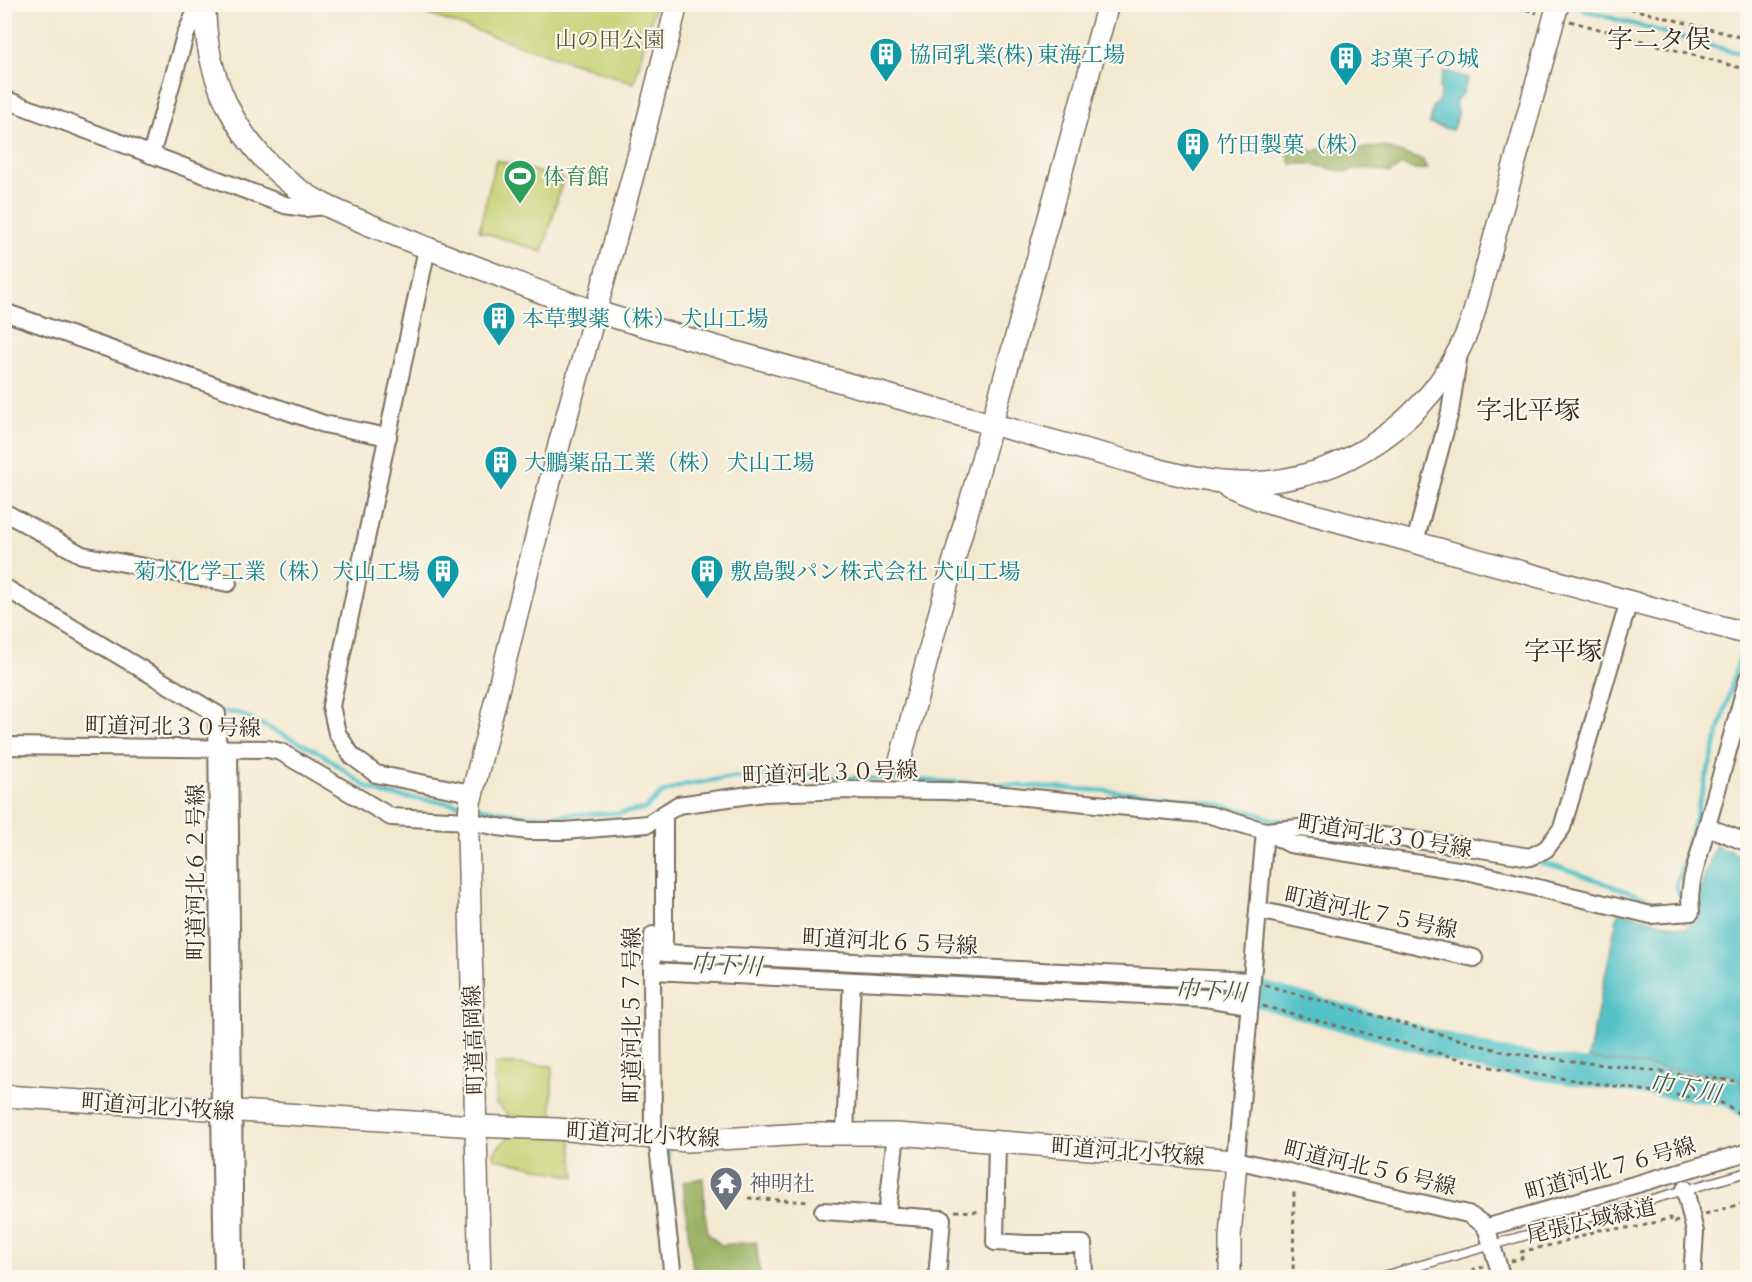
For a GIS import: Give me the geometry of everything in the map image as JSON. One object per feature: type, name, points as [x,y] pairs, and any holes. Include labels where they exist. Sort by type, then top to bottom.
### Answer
[{"type":"street","points":[[151,155],[185,36],[199,4]]},
{"type":"street","points":[[205,4],[207,40],[213,69],[223,98],[254,149],[276,172],[303,193],[326,206],[427,248],[595,312],[992,424],[1182,476],[1217,483],[1264,501],[1748,634]]},
{"type":"street","name":"町道高岡線","points":[[480,1278],[470,806],[595,312],[677,4]]},
{"type":"street","points":[[900,761],[1108,4]]},
{"type":"street","points":[[1217,483],[1261,483],[1298,477],[1332,466],[1358,454],[1394,430],[1417,410],[1444,376],[1460,349],[1477,304],[1556,11]]},
{"type":"street","points":[[4,99],[285,205],[305,208],[326,206]]},
{"type":"street","points":[[427,248],[331,706],[337,733],[352,756],[376,774],[470,806]]},
{"type":"street","points":[[4,312],[324,424],[388,437]]},
{"type":"street","points":[[1415,542],[1450,412],[1460,349]]},
{"type":"street","points":[[4,512],[82,555],[228,583]]},
{"type":"street","name":"町道河北６２号線","points":[[4,587],[217,714],[223,748],[226,1110],[223,1278]]},
{"type":"street","points":[[1236,1160],[1265,831],[1299,828],[1374,835],[1530,857],[1546,849],[1562,828],[1629,601]]},
{"type":"street","points":[[1748,678],[1708,827],[1748,843]]},
{"type":"street","name":"町道河北３０号線","points":[[4,746],[268,749],[281,752],[391,817],[470,806],[498,827],[530,831],[552,831],[658,818],[678,805],[764,793],[850,790],[994,794],[1210,815],[1265,831],[1290,844],[1471,872],[1651,915],[1691,912],[1692,880],[1708,827]]},
{"type":"street","name":"町道河北５７号線","points":[[658,818],[654,952],[657,971],[653,1129],[673,1278]]},
{"type":"street","name":"町道河北６５号線","points":[[658,818],[664,953],[1250,993]]},
{"type":"street","name":"町道河北７５号線","points":[[1258,910],[1474,958]]},
{"type":"street","points":[[657,971],[1205,998],[1250,993]]},
{"type":"street","points":[[845,1133],[852,981]]},
{"type":"street","name":"町道河北小牧線","points":[[4,1096],[476,1126],[557,1129],[699,1140],[792,1134],[896,1134],[1236,1160],[1230,1238],[1230,1278]]},
{"type":"street","points":[[226,1110],[235,1278]]},
{"type":"street","points":[[887,1215],[896,1134]]},
{"type":"street","points":[[997,1141],[995,1242],[1083,1244],[1084,1278]]},
{"type":"street","name":"町道河北７６号線","points":[[1489,1235],[1492,1226],[1748,1152]]},
{"type":"street","name":"町道河北５６号線","points":[[1236,1160],[1468,1214],[1489,1235]]},
{"type":"street","points":[[1685,1190],[1695,1232],[1692,1278]]},
{"type":"street","points":[[823,1211],[942,1219],[937,1278]]},
{"type":"street","points":[[1489,1235],[1500,1271]]},
{"type":"lane","points":[[1376,1278],[1489,1235],[1685,1190],[1748,1172]]},
{"type":"path","points":[[1509,4],[1556,11],[1748,70]]},
{"type":"path","points":[[1613,4],[1748,39]]},
{"type":"path","points":[[1250,993],[1501,1051],[1734,1081]]},
{"type":"path","points":[[1250,993],[1254,1004],[1498,1069],[1717,1101],[1738,1112],[1748,1123]]},
{"type":"path","points":[[1293,1278],[1294,1173]]},
{"type":"path","name":"尾張広域緑道","points":[[1450,1278],[1476,1273],[1474,1269],[1500,1271],[1522,1258],[1521,1252],[1556,1244],[1599,1230],[1639,1227],[1670,1218],[1672,1223],[1748,1202]]},
{"type":"green space","name":"山の田公園","points":[[432,4],[655,5],[634,83],[429,15]]},
{"type":"green space","points":[[1298,133],[1312,152],[1335,144],[1351,149],[1384,147],[1422,160],[1428,169],[1416,170],[1402,165],[1390,173],[1365,168],[1346,172],[1310,164],[1291,164],[1285,145]]},
{"type":"green space","name":"体育館","points":[[496,160],[563,179],[543,252],[479,231]]},
{"type":"green space","points":[[495,1063],[552,1066],[552,1110],[557,1120],[510,1116],[496,1104]]},
{"type":"green space","points":[[512,1133],[571,1137],[575,1177],[494,1158],[494,1152]]},
{"type":"green space","points":[[703,1178],[708,1234],[721,1245],[756,1242],[760,1275],[745,1278],[694,1277],[683,1182]]},
{"type":"water","points":[[1444,71],[1468,78],[1462,95],[1455,104],[1458,115],[1452,130],[1430,124],[1433,107],[1439,100],[1441,91],[1439,87]]},
{"type":"water","points":[[1715,846],[1747,858],[1747,1088],[1725,1073],[1724,1076],[1588,1059],[1618,913],[1626,913],[1687,929]]},
{"type":"waterway","points":[[1583,10],[1748,56]]},
{"type":"waterway","points":[[1684,906],[1676,887],[1741,652]]},
{"type":"waterway","points":[[221,712],[238,713],[321,753],[365,786],[383,794],[463,805]]},
{"type":"waterway","points":[[475,807],[529,816],[619,813],[645,809],[662,793],[684,785],[726,778],[788,776],[894,779],[1163,794],[1252,812],[1274,820],[1293,821]]},
{"type":"waterway","points":[[1532,861],[1562,868],[1668,908]]},
{"type":"waterway","name":"巾下川","points":[[660,962],[1256,993],[1497,1061],[1724,1092],[1748,1105]]},
{"type":"waterway","points":[[667,1147],[675,1221]]},
{"type":"place","name":"協同乳業(株) 東海工場","points":[[886,83]]},
{"type":"place","name":"お菓子の城","points":[[1346,87]]},
{"type":"place","name":"竹田製菓（株）","points":[[1193,173]]},
{"type":"place","name":"体育館","points":[[520,205]]},
{"type":"place","name":"本草製薬（株） 犬山工場","points":[[499,347]]},
{"type":"place","name":"大鵬薬品工業（株） 犬山工場","points":[[501,491]]},
{"type":"place","name":"菊水化学工業（株）犬山工場","points":[[443,600]]},
{"type":"place","name":"敷島製パン株式会社 犬山工場","points":[[707,600]]},
{"type":"place","name":"神明社","points":[[726,1212]]},
{"type":"district","name":"字二タ俣","points":[[1659,39]]},
{"type":"district","name":"字北平塚","points":[[1528,410]]},
{"type":"district","name":"字平塚","points":[[1563,651]]}]
